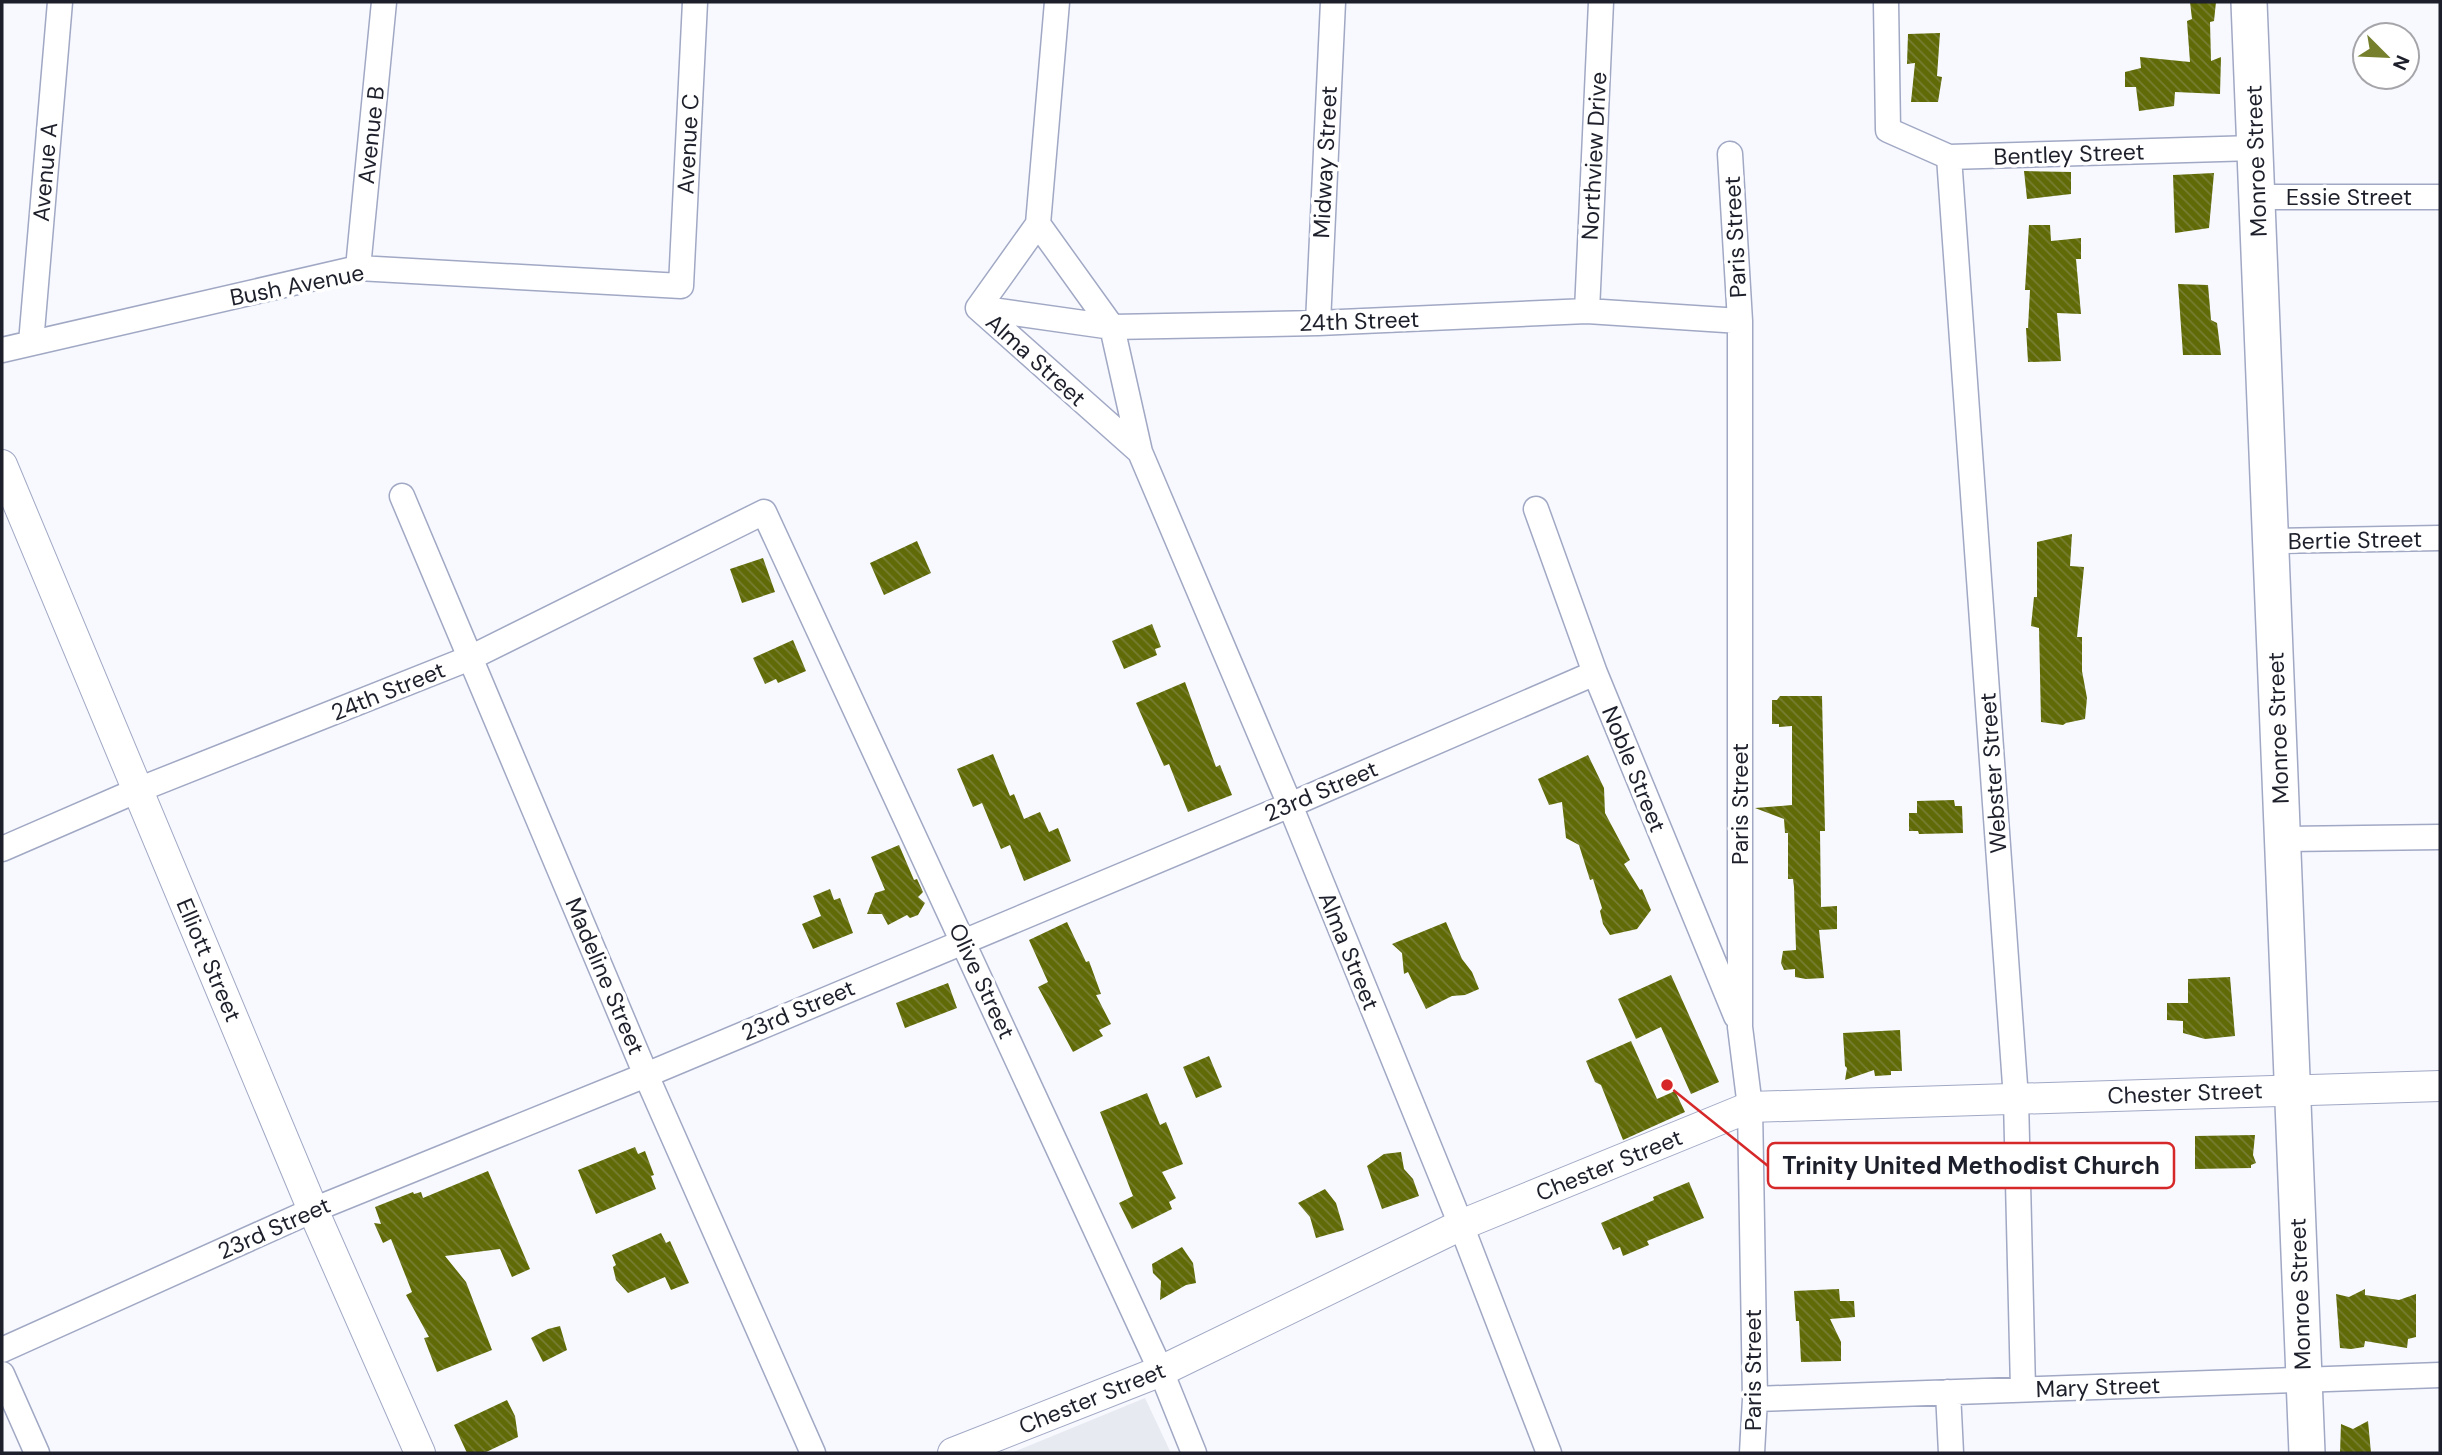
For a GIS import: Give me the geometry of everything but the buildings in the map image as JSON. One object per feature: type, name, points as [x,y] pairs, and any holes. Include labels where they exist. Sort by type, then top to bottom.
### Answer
[{"type":"main road","name":"Monroe Street","points":[[2249,2],[2306,1453]]},
{"type":"street","name":"Avenue A","points":[[31,343],[60,2]]},
{"type":"street","name":"Avenue B","points":[[358,268],[384,2]]},
{"type":"street","name":"Avenue C","points":[[681,286],[695,2]]},
{"type":"street","points":[[1038,224],[1057,2]]},
{"type":"street","name":"Midway Street","points":[[1318,323],[1333,2]]},
{"type":"street","name":"Northview Drive","points":[[1587,311],[1601,2]]},
{"type":"street","name":"Bentley Street","points":[[1886,2],[1888,130],[1949,157],[2255,148]]},
{"type":"street","name":"Paris Street","points":[[1730,154],[1740,321],[1740,1027],[1750,1107],[1755,1399],[1752,1453]]},
{"type":"street","name":"Webster Street","points":[[1949,157],[2017,1099],[2022,1389]]},
{"type":"street","name":"Essie Street","points":[[2257,197],[2440,197]]},
{"type":"street","name":"Alma Street","points":[[1140,452],[978,308],[1038,224],[1112,327],[1140,452],[1290,805],[1461,1225],[1549,1453]]},
{"type":"street","name":"Bush Avenue","points":[[2,349],[358,268],[681,286]]},
{"type":"street","name":"24th Street","points":[[978,308],[1112,327],[1318,323],[1587,311],[1740,321]]},
{"type":"street","name":"Elliott Street","points":[[2,465],[313,1210],[420,1453]]},
{"type":"street","name":"Madeline Street","points":[[402,496],[646,1075],[813,1453]]},
{"type":"street","name":"Noble Street","points":[[1536,509],[1595,673],[1740,1027]]},
{"type":"street","name":"24th Street","points":[[2,849],[138,790],[470,659],[764,512]]},
{"type":"street","name":"Olive Street","points":[[764,512],[1161,1371],[1194,1453]]},
{"type":"street","name":"Bertie Street","points":[[2271,541],[2440,538]]},
{"type":"street","name":"23rd Street","points":[[2,1350],[313,1210],[646,1075],[1290,805],[1595,673]]},
{"type":"street","points":[[2282,839],[2440,837]]},
{"type":"street","name":"Chester Street","points":[[953,1453],[1161,1371],[1461,1225],[1750,1107],[2440,1086]]},
{"type":"street","points":[[2,1374],[37,1453]]},
{"type":"street","name":"Mary Street","points":[[1755,1399],[2440,1375]]},
{"type":"street","points":[[1948,1392],[1951,1453]]},
{"type":"shaded area","points":[[1145,1398],[1171,1453],[1011,1453]]},
{"type":"place","name":"Trinity United Methodist Church","points":[[1667,1085]]}]
